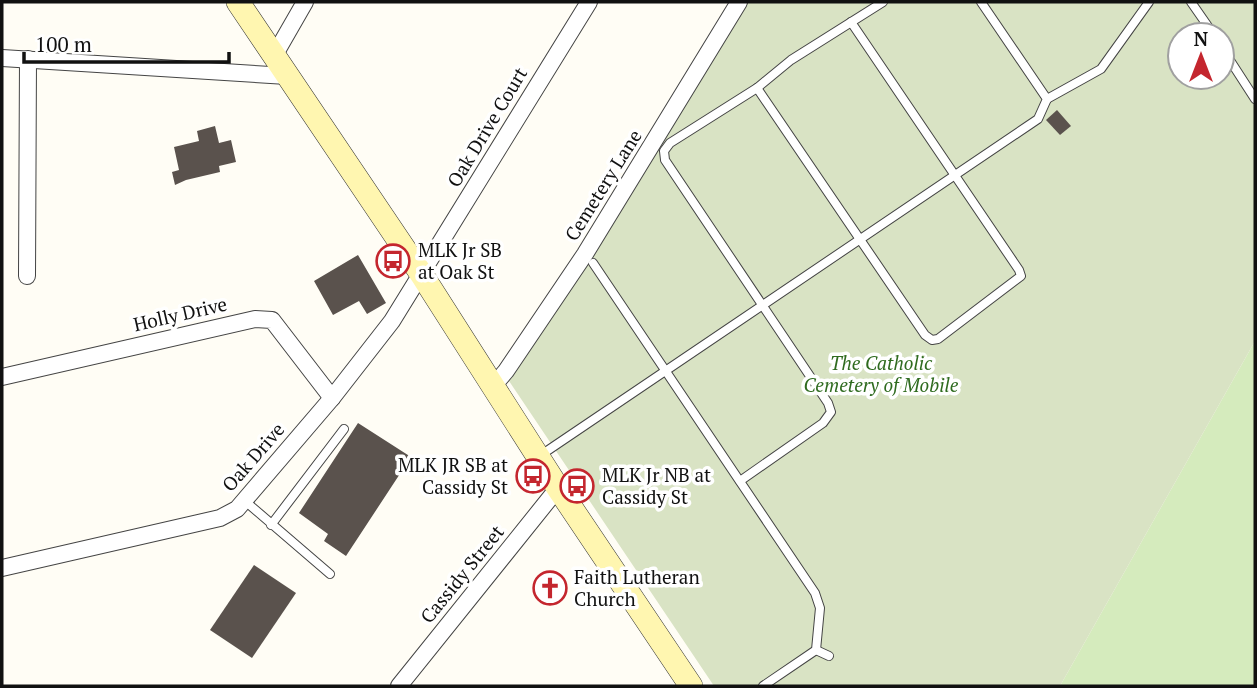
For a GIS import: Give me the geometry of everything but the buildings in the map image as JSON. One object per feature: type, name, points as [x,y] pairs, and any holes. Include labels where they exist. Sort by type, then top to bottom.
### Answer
[{"type":"main road","points":[[238,2],[422,275],[558,488],[691,686]]},
{"type":"street","points":[[274,56],[306,2]]},
{"type":"street","name":"Oak Drive Court","points":[[422,275],[589,2]]},
{"type":"street","name":"Cemetery Lane","points":[[494,385],[585,254],[740,2]]},
{"type":"street","points":[[2,58],[287,76]]},
{"type":"street","points":[[27,276],[28,60]]},
{"type":"street","name":"Oak Drive","points":[[2,568],[220,518],[237,509],[332,398],[392,321],[422,275]]},
{"type":"street","name":"Holly Drive","points":[[2,377],[255,318],[272,320],[332,398]]},
{"type":"street","name":"Cassidy Street","points":[[399,686],[558,488]]},
{"type":"lane","points":[[740,481],[823,423],[831,412],[828,403],[665,160],[664,150],[670,143],[757,88],[791,60],[883,2]]},
{"type":"lane","points":[[981,2],[1047,99]]},
{"type":"lane","points":[[539,456],[1038,119],[1047,99],[1101,68],[1149,2]]},
{"type":"lane","points":[[1191,2],[1204,21]]},
{"type":"lane","points":[[757,88],[925,335],[932,340],[938,339],[1021,276],[851,22]]},
{"type":"lane","points":[[1236,70],[1255,99]]},
{"type":"lane","points":[[593,263],[815,593],[820,608],[816,650]]},
{"type":"lane","points":[[271,525],[344,429]]},
{"type":"lane","points":[[245,501],[330,574]]},
{"type":"lane","points":[[816,650],[830,656]]},
{"type":"lane","points":[[763,686],[816,650]]},
{"type":"green space","name":"The Catholic Cemetery of Mobile","points":[[748,2],[1255,2],[1255,341],[1060,686],[714,686],[509,381]]},
{"type":"green space","points":[[1255,341],[1255,686],[1060,686]]},
{"type":"place","name":"MLK Jr SB at Oak St","points":[[393,261]]},
{"type":"place","name":"MLK JR SB at Cassidy St","points":[[533,476]]},
{"type":"place","name":"MLK Jr NB at Cassidy St","points":[[577,486]]},
{"type":"place","name":"Faith Lutheran Church","points":[[550,588]]}]
